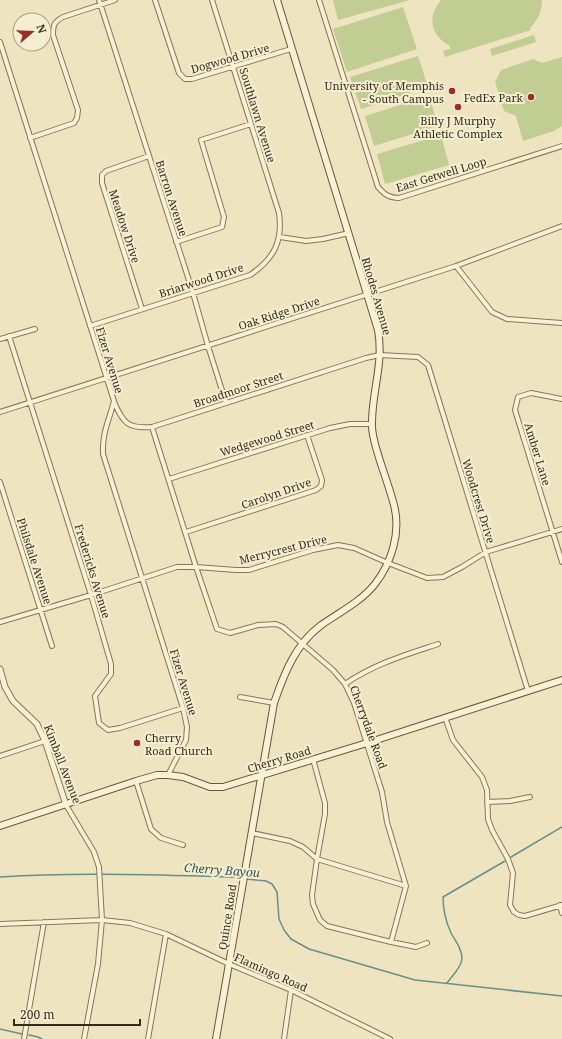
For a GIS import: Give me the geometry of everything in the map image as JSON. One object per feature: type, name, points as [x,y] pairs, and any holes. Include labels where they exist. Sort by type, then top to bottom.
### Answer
[{"type":"main road","name":"Rhodes Avenue","points":[[262,775],[274,703],[292,659],[303,643],[318,628],[362,598],[375,584],[388,563],[393,550],[396,530],[394,506],[377,450],[372,424],[380,355],[378,330],[277,0]]},
{"type":"main road","name":"Cherry Road","points":[[0,826],[157,775],[183,777],[210,787],[223,787],[367,743],[562,680]]},
{"type":"main road","name":"Quince Road","points":[[216,1039],[262,775]]},
{"type":"street","points":[[30,138],[74,123],[77,118],[78,110],[53,35],[53,26],[56,21],[100,2],[115,0]]},
{"type":"street","name":"Dogwood Drive","points":[[155,0],[179,73],[185,79],[192,79],[291,49]]},
{"type":"street","name":"Southlawn Avenue","points":[[212,0],[279,213],[281,226],[280,237]]},
{"type":"street","name":"East Getwell Loop","points":[[318,0],[378,187],[387,196],[399,198],[562,146]]},
{"type":"street","name":"Barron Avenue","points":[[100,2],[193,293],[226,402]]},
{"type":"street","name":"Fizer Avenue","points":[[0,42],[114,401],[102,441],[103,454],[183,708],[187,726],[186,740],[168,775]]},
{"type":"street","points":[[176,242],[222,227],[224,217],[200,140],[251,124]]},
{"type":"street","name":"Meadow Drive","points":[[142,309],[102,183],[102,175],[106,171],[149,156]]},
{"type":"street","name":"Oak Ridge Drive","points":[[0,412],[456,266],[562,226]]},
{"type":"street","points":[[280,237],[306,241],[349,233]]},
{"type":"street","name":"Briarwood Drive","points":[[90,326],[250,274],[263,267],[272,254],[280,237]]},
{"type":"street","points":[[456,266],[492,312],[507,319],[562,323]]},
{"type":"street","points":[[0,339],[34,329]]},
{"type":"street","name":"Fredericks Avenue","points":[[9,336],[31,402],[111,664],[111,674],[95,696],[99,723],[108,730],[120,728],[183,708]]},
{"type":"street","name":"Broadmoor Street","points":[[114,401],[119,415],[130,425],[139,428],[152,427],[226,402],[366,358],[380,355]]},
{"type":"street","name":"Woodcrest Drive","points":[[380,355],[418,356],[428,365],[528,690]]},
{"type":"street","name":"Amber Lane","points":[[562,399],[531,393],[518,397],[515,410],[562,562]]},
{"type":"street","name":"Wedgewood Street","points":[[169,479],[330,428],[350,424],[372,424]]},
{"type":"street","name":"Cherrydale Road","points":[[152,427],[217,629],[230,633],[258,625],[276,624],[283,627],[333,670],[345,684],[354,703],[382,792],[388,822],[406,886]]},
{"type":"street","name":"Carolyn Drive","points":[[186,532],[316,490],[321,486],[322,480],[308,435]]},
{"type":"street","name":"Philsdale Avenue","points":[[0,482],[52,646]]},
{"type":"street","name":"Merrycrest Drive","points":[[0,622],[91,595],[177,567],[196,566],[249,570],[313,550],[338,545],[354,548],[427,578],[443,577],[486,552],[562,529]]},
{"type":"street","points":[[345,684],[360,673],[378,664],[438,644]]},
{"type":"street","name":"Kimball Avenue","points":[[0,669],[2,688],[12,701],[38,724],[66,804],[94,852],[99,867],[102,920],[98,964],[84,1039]]},
{"type":"street","points":[[240,697],[274,703]]},
{"type":"street","points":[[445,717],[453,740],[482,778],[487,790],[488,819],[492,830],[508,859],[513,873],[510,905],[514,912],[525,916],[561,905],[562,913]]},
{"type":"street","points":[[0,756],[45,741]]},
{"type":"street","points":[[313,759],[325,803],[325,814],[312,895],[313,904],[320,920],[327,926],[390,942],[416,947],[426,943]]},
{"type":"street","points":[[136,781],[151,829],[161,838],[184,845]]},
{"type":"street","points":[[487,802],[510,801],[530,797]]},
{"type":"street","points":[[252,833],[290,841],[303,846],[317,859],[406,886],[390,942]]},
{"type":"street","name":"Flamingo Road","points":[[0,924],[102,920],[130,923],[166,934],[230,964],[291,990],[390,1039]]},
{"type":"street","points":[[24,1039],[44,922]]},
{"type":"street","points":[[148,1039],[166,934]]},
{"type":"street","points":[[284,1039],[291,990]]},
{"type":"green space","points":[[333,0],[410,0],[338,20]]},
{"type":"green space","points":[[441,0],[542,0],[542,4],[537,19],[530,28],[531,30],[445,57],[443,51],[450,49],[450,46],[438,37],[432,19]]},
{"type":"green space","points":[[403,7],[417,49],[347,72],[333,29]]},
{"type":"green space","points":[[534,35],[536,42],[492,56],[490,49]]},
{"type":"green space","points":[[418,56],[428,87],[361,109],[350,77]]},
{"type":"green space","name":"FedEx Park","points":[[562,57],[562,126],[554,131],[523,141],[516,116],[504,111],[495,82],[501,70],[533,59],[542,63]]},
{"type":"green space","points":[[429,96],[438,126],[374,146],[365,116]]},
{"type":"green space","points":[[441,135],[449,165],[385,184],[377,154]]},
{"type":"waterway","points":[[511,857],[562,827]]},
{"type":"waterway","points":[[447,983],[458,969],[462,955],[448,924],[444,911],[443,897],[505,861]]},
{"type":"waterway","name":"Cherry Bayou","points":[[0,877],[29,875],[116,874],[242,878]]},
{"type":"waterway","name":"Cherry Bayou","points":[[246,879],[266,881],[272,884],[277,892],[279,919],[284,930],[291,939],[309,949],[415,980],[562,996]]},
{"type":"waterway","points":[[0,1029],[22,1034]]},
{"type":"waterway","points":[[29,1035],[42,1039]]},
{"type":"place","name":"University of Memphis - South Campus","points":[[452,91]]},
{"type":"place","name":"FedEx Park","points":[[531,97]]},
{"type":"place","name":"Billy J Murphy Athletic Complex","points":[[458,107]]},
{"type":"place","name":"Cherry Road Church","points":[[137,743]]}]
